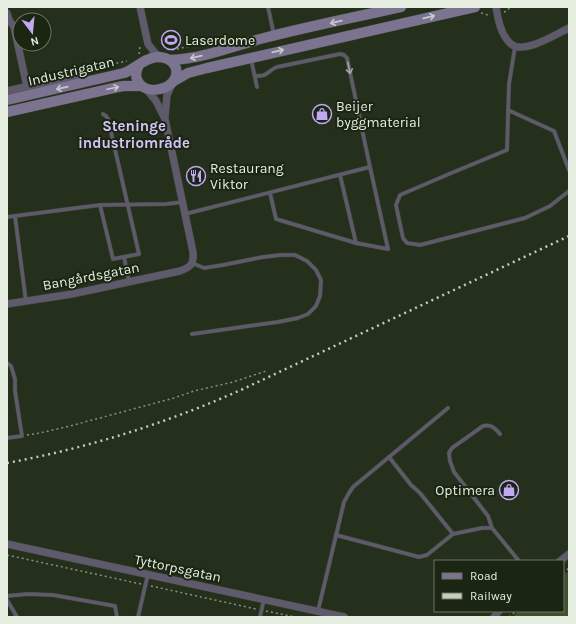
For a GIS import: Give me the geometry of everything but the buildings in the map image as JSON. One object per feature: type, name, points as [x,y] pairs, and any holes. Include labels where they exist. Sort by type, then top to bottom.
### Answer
[{"type":"main road","points":[[399,7],[362,14],[196,57],[181,60],[167,56],[138,61],[136,70],[137,81],[143,87],[151,90],[159,90],[194,71],[475,7]]},
{"type":"main road","points":[[167,56],[174,64],[177,71],[173,82]]},
{"type":"main road","name":"Industrigatan","points":[[7,100],[124,73],[131,70],[138,61]]},
{"type":"main road","name":"Industrigatan","points":[[7,112],[124,86],[143,87]]},
{"type":"street","points":[[140,7],[148,44],[156,54],[167,56]]},
{"type":"street","points":[[496,7],[502,32],[509,42],[515,47],[538,44],[569,28]]},
{"type":"street","points":[[7,13],[9,20],[14,27],[27,87]]},
{"type":"street","points":[[138,61],[148,44]]},
{"type":"street","points":[[7,91],[74,76],[90,81]]},
{"type":"street","points":[[165,119],[166,102],[173,82]]},
{"type":"street","points":[[143,87],[156,101],[165,119],[194,257],[192,263]]},
{"type":"street","name":"Bangårdsgatan","points":[[7,304],[72,294],[180,271],[187,268],[192,263]]},
{"type":"street","name":"Tyttorpsgatan","points":[[7,544],[344,617]]},
{"type":"lane","points":[[268,7],[274,36]]},
{"type":"lane","points":[[515,47],[509,84],[507,150],[400,195],[396,205],[403,238],[407,243],[420,245],[525,218],[550,206],[569,192]]},
{"type":"lane","points":[[255,76],[263,76],[277,67],[340,54],[347,58],[388,249],[356,243],[276,219],[270,193]]},
{"type":"lane","points":[[250,58],[257,87]]},
{"type":"lane","points":[[508,110],[554,130],[567,160],[569,170]]},
{"type":"lane","points":[[100,206],[113,259],[139,254],[108,119],[103,114]]},
{"type":"lane","points":[[185,214],[370,167]]},
{"type":"lane","points":[[340,175],[356,243]]},
{"type":"lane","points":[[7,217],[100,206],[183,202]]},
{"type":"lane","points":[[15,216],[26,302]]},
{"type":"lane","points":[[192,263],[204,268],[263,257],[295,255],[307,261],[316,270],[321,280],[320,296],[316,306],[308,314],[298,318],[278,322],[192,334]]},
{"type":"lane","points":[[124,257],[130,282]]},
{"type":"lane","points":[[7,363],[11,366],[15,378],[15,391],[22,436],[7,438]]},
{"type":"lane","points":[[318,611],[344,502],[349,493],[353,487],[448,408]]},
{"type":"lane","points":[[500,434],[491,426],[483,426],[452,448],[449,454],[450,461],[454,472],[488,516],[492,528],[518,560]]},
{"type":"lane","points":[[389,457],[453,534]]},
{"type":"lane","points":[[336,535],[418,557],[427,555],[453,534],[482,528],[492,528]]},
{"type":"lane","points":[[138,617],[148,574]]},
{"type":"lane","points":[[7,596],[28,594],[53,595],[114,606],[117,617]]},
{"type":"lane","points":[[7,600],[17,617]]},
{"type":"lane","points":[[260,617],[264,600]]},
{"type":"path","points":[[167,56],[231,38]]},
{"type":"path","points":[[105,66],[138,61],[140,46],[148,44]]},
{"type":"path","points":[[22,436],[70,426],[162,402],[194,391],[234,382],[266,371]]},
{"type":"green space","points":[[569,571],[569,617],[512,617],[518,612],[564,612],[564,574]]},
{"type":"railway","points":[[7,463],[97,442],[185,413],[243,389],[569,236]]},
{"type":"place","name":"Laserdome","points":[[171,40]]},
{"type":"place","name":"Beijer byggmaterial","points":[[322,114]]},
{"type":"place","name":"Restaurang Viktor","points":[[196,176]]},
{"type":"place","name":"Optimera","points":[[509,490]]},
{"type":"district","name":"Steninge industriområde","points":[[134,134]]}]
